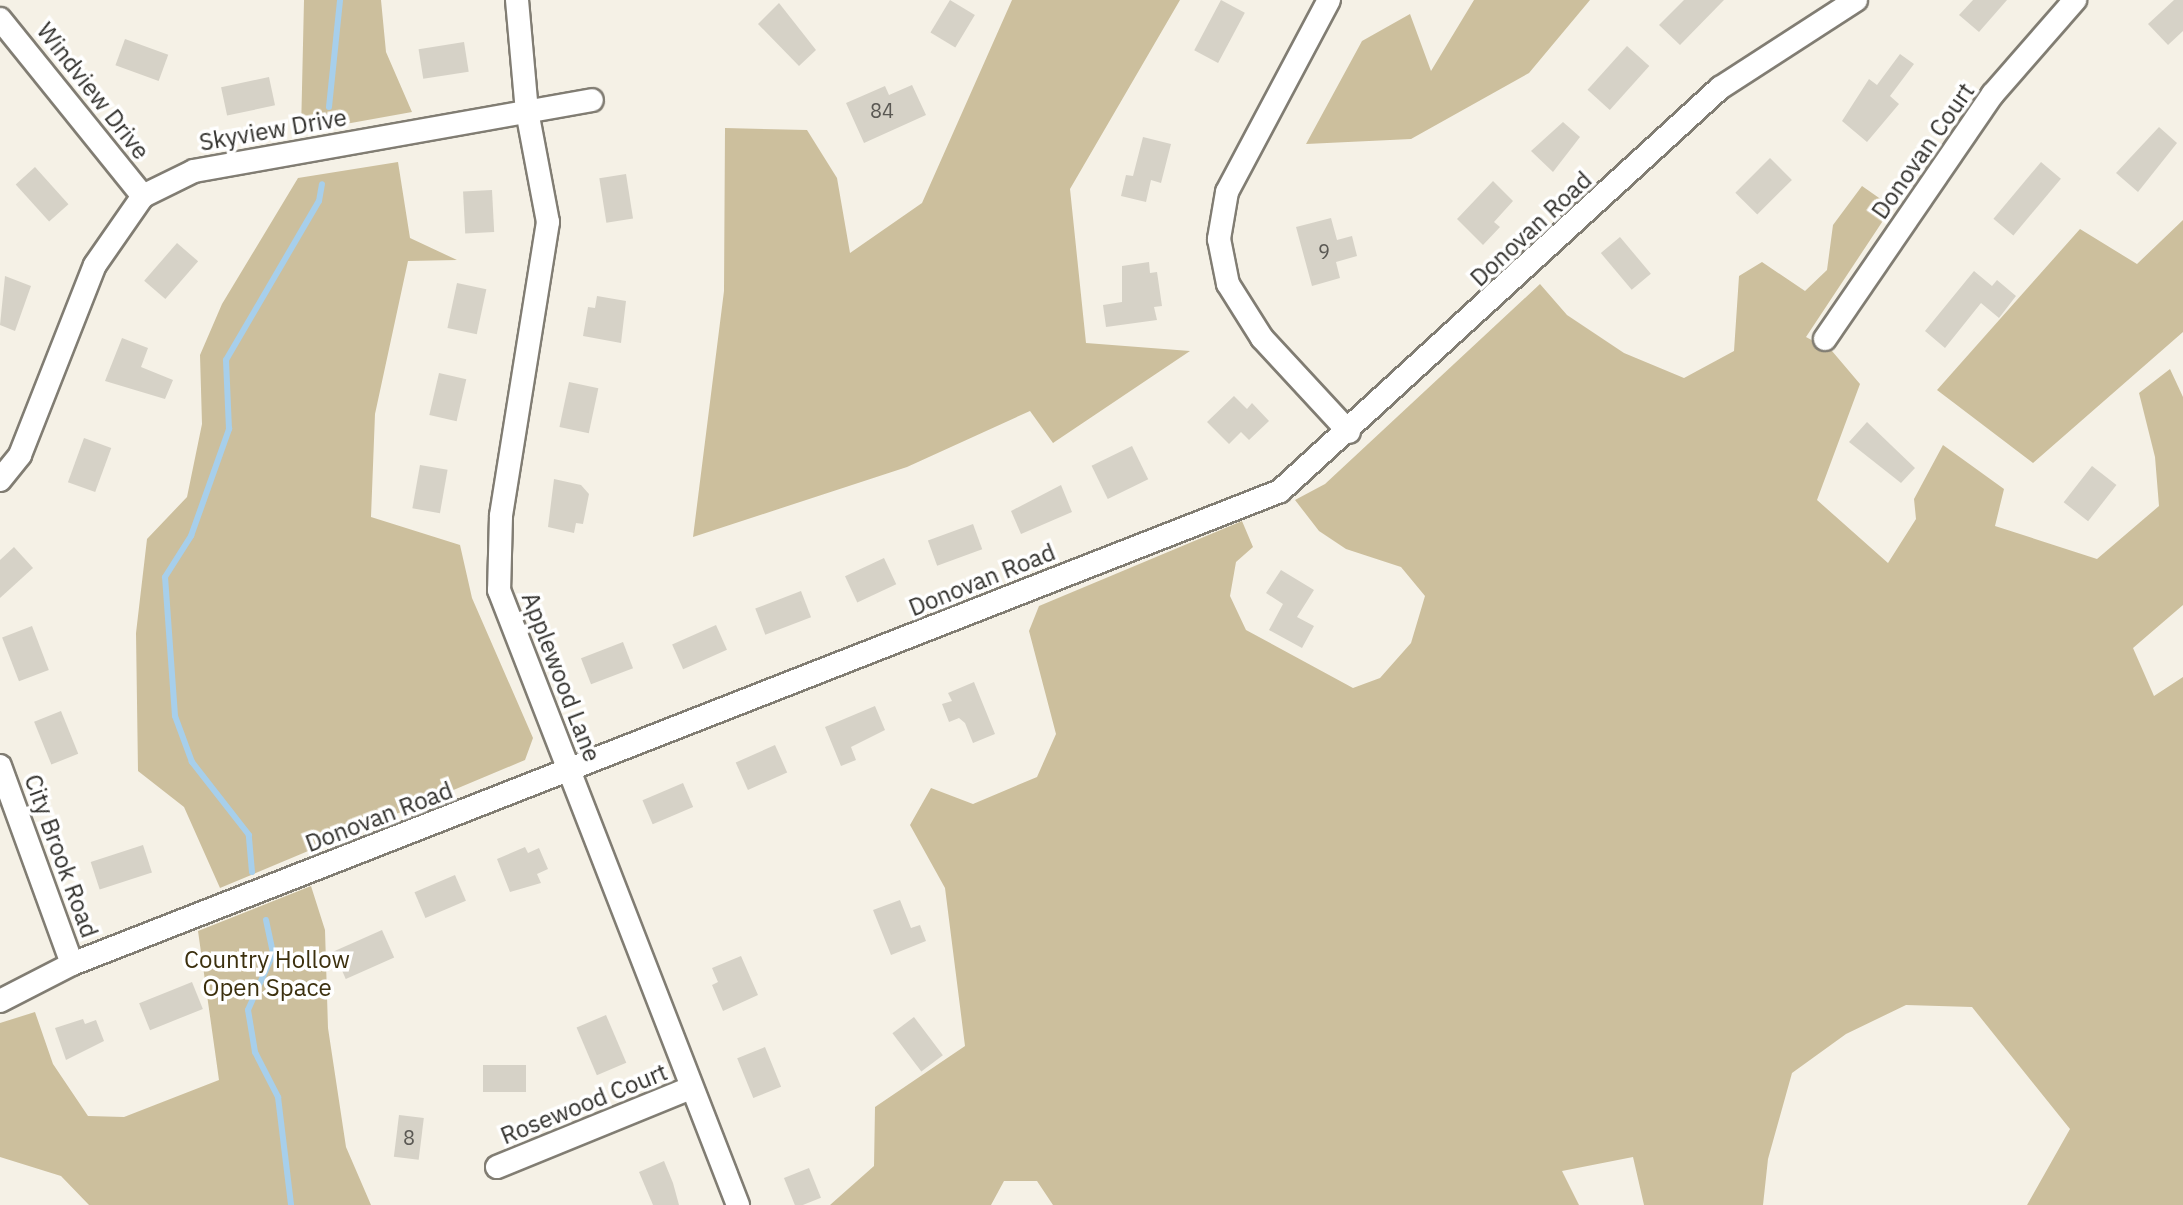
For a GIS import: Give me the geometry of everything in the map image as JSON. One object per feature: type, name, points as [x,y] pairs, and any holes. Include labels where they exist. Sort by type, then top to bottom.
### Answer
[{"type":"street","name":"Applewood Lane","points":[[517,0],[527,111],[548,222],[501,516],[499,590],[738,1205]]},
{"type":"street","points":[[1329,0],[1227,192],[1219,239],[1228,284],[1262,338],[1349,432]]},
{"type":"street","name":"Donovan Road","points":[[0,1001],[72,964],[1280,491],[1349,432],[1720,88],[1856,0]]},
{"type":"street","name":"Donovan Court","points":[[1825,339],[1993,94],[2075,0]]},
{"type":"street","name":"Windview Drive","points":[[0,19],[143,196]]},
{"type":"street","name":"Skyview Drive","points":[[0,480],[20,455],[95,265],[143,196],[194,171],[592,100]]},
{"type":"street","name":"City Brook Road","points":[[0,766],[72,964]]},
{"type":"street","name":"Rosewood Court","points":[[497,1167],[691,1088]]},
{"type":"green space","points":[[304,0],[381,0],[386,52],[412,112],[301,132]]},
{"type":"green space","points":[[1012,0],[1180,0],[1070,189],[1086,343],[1190,351],[1053,443],[1030,411],[907,467],[693,537],[724,291],[725,128],[807,130],[837,178],[850,253],[922,203]]},
{"type":"green space","points":[[1474,0],[1590,0],[1529,73],[1411,139],[1306,144],[1362,41],[1410,14],[1431,71]]},
{"type":"green space","points":[[398,162],[410,238],[457,260],[408,261],[375,414],[371,517],[460,545],[472,598],[533,738],[525,760],[220,888],[184,807],[138,771],[136,633],[147,539],[187,497],[202,424],[200,355],[222,304],[298,178]]},
{"type":"green space","points":[[1862,186],[1892,207],[1806,337],[1832,351],[1860,384],[1817,500],[1888,563],[1916,519],[1914,499],[1943,445],[2004,489],[1995,526],[2097,559],[2159,506],[2155,457],[2139,393],[2170,369],[2183,397],[2183,605],[2133,648],[2154,696],[2183,677],[2183,1205],[2027,1205],[2070,1129],[1972,1007],[1906,1005],[1846,1034],[1792,1073],[1768,1159],[1763,1205],[1644,1205],[1633,1157],[1562,1171],[1579,1205],[1053,1205],[1037,1181],[1004,1181],[991,1205],[830,1205],[874,1166],[875,1107],[965,1046],[945,888],[910,825],[931,788],[973,804],[1037,777],[1056,734],[1029,631],[1039,606],[1242,521],[1253,547],[1236,562],[1230,596],[1246,630],[1353,688],[1380,678],[1411,643],[1425,596],[1401,567],[1346,549],[1319,531],[1295,500],[1325,484],[1540,284],[1567,315],[1624,353],[1684,378],[1734,351],[1739,276],[1762,262],[1805,291],[1827,270],[1833,225]]},
{"type":"green space","points":[[2183,220],[2183,332],[2033,463],[1937,390],[2080,229],[2137,264]]},
{"type":"green space","name":"Country Hollow Open Space","points":[[311,886],[325,930],[328,1028],[346,1147],[371,1205],[89,1205],[61,1176],[0,1157],[0,1023],[35,1012],[53,1064],[88,1116],[124,1117],[219,1080],[198,931]]},
{"type":"building","points":[[950,0],[975,15],[955,48],[930,33]]},
{"type":"building","points":[[1221,0],[1245,13],[1218,63],[1194,50]]},
{"type":"building","points":[[1684,0],[1724,0],[1680,45],[1659,25]]},
{"type":"building","points":[[1973,0],[2007,0],[1979,32],[1959,15]]},
{"type":"building","points":[[2174,0],[2183,0],[2183,31],[2168,45],[2148,24]]},
{"type":"building","points":[[779,3],[816,50],[799,66],[758,24]]},
{"type":"building","points":[[125,39],[168,55],[159,81],[115,65]]},
{"type":"building","points":[[464,42],[469,72],[423,79],[419,49]]},
{"type":"building","points":[[1627,46],[1649,66],[1610,110],[1588,90]]},
{"type":"building","points":[[1900,54],[1914,64],[1890,96],[1899,104],[1867,142],[1842,121],[1869,79],[1877,85]]},
{"type":"building","points":[[269,77],[275,105],[227,116],[221,87]]},
{"type":"building","points":[[912,85],[926,115],[864,143],[846,103],[885,86],[889,95]]},
{"type":"building","points":[[1563,122],[1580,137],[1553,172],[1531,151]]},
{"type":"building","points":[[2159,127],[2177,143],[2138,192],[2116,173]]},
{"type":"building","points":[[1143,137],[1171,144],[1161,183],[1151,180],[1146,202],[1121,196],[1126,175],[1133,176]]},
{"type":"building","points":[[1770,158],[1792,180],[1757,215],[1735,193]]},
{"type":"building","points":[[2041,162],[2061,179],[2013,235],[1993,219]]},
{"type":"building","points":[[35,167],[68,204],[49,222],[16,184]]},
{"type":"building","points":[[626,174],[633,218],[606,223],[599,178]]},
{"type":"building","points":[[1493,181],[1513,201],[1494,222],[1500,227],[1483,245],[1457,219]]},
{"type":"building","points":[[492,190],[494,232],[465,233],[463,192]]},
{"type":"building","points":[[1331,218],[1337,240],[1352,236],[1357,256],[1336,262],[1340,278],[1312,286],[1296,227]]},
{"type":"building","points":[[1620,237],[1651,274],[1632,290],[1601,253]]},
{"type":"building","points":[[177,243],[198,261],[165,299],[144,281]]},
{"type":"building","points":[[1149,262],[1150,273],[1157,272],[1162,306],[1154,307],[1157,320],[1106,327],[1103,305],[1122,302],[1122,266]]},
{"type":"building","points":[[1974,271],[1992,286],[1997,280],[2016,296],[1999,318],[1981,303],[1945,348],[1925,331]]},
{"type":"building","points":[[5,276],[31,286],[15,331],[0,325]]},
{"type":"building","points":[[457,283],[486,289],[477,334],[447,328]]},
{"type":"building","points":[[597,296],[626,301],[621,343],[583,336],[588,307],[595,308]]},
{"type":"building","points":[[122,338],[148,348],[141,367],[173,380],[165,399],[105,381]]},
{"type":"building","points":[[439,373],[466,379],[457,421],[429,415]]},
{"type":"building","points":[[569,382],[598,388],[589,433],[559,427]]},
{"type":"building","points":[[1234,396],[1247,409],[1252,403],[1269,421],[1249,440],[1241,432],[1229,444],[1207,422]]},
{"type":"building","points":[[1867,422],[1915,468],[1901,483],[1849,442]]},
{"type":"building","points":[[84,438],[111,448],[95,492],[68,482]]},
{"type":"building","points":[[1132,446],[1148,479],[1108,499],[1092,466]]},
{"type":"building","points":[[420,465],[448,470],[440,513],[412,508]]},
{"type":"building","points":[[2092,466],[2116,485],[2088,521],[2064,502]]},
{"type":"building","points":[[554,479],[581,485],[589,494],[583,524],[576,523],[574,533],[548,527]]},
{"type":"building","points":[[1061,485],[1072,512],[1021,534],[1011,511]]},
{"type":"building","points":[[973,524],[982,549],[937,566],[928,540]]},
{"type":"building","points":[[14,547],[33,568],[0,598],[0,560]]},
{"type":"building","points":[[884,558],[896,584],[857,602],[845,576]]},
{"type":"building","points":[[1281,570],[1314,590],[1297,617],[1314,626],[1302,648],[1269,630],[1283,604],[1266,593]]},
{"type":"building","points":[[801,591],[811,617],[765,635],[755,609]]},
{"type":"building","points":[[716,625],[727,650],[683,669],[672,645]]},
{"type":"building","points":[[32,626],[49,670],[19,681],[2,637]]},
{"type":"building","points":[[623,642],[633,668],[591,684],[581,658]]},
{"type":"building","points":[[974,682],[995,734],[973,743],[965,723],[959,718],[949,722],[942,704],[952,701],[948,693]]},
{"type":"building","points":[[875,706],[885,730],[851,747],[856,760],[841,766],[825,727]]},
{"type":"building","points":[[61,711],[78,754],[51,765],[34,722]]},
{"type":"building","points":[[775,745],[787,772],[748,790],[736,762]]},
{"type":"building","points":[[683,783],[693,807],[653,824],[642,800]]},
{"type":"building","points":[[143,845],[152,873],[100,890],[91,862]]},
{"type":"building","points":[[525,847],[528,853],[539,848],[548,869],[537,874],[541,883],[510,892],[497,859]]},
{"type":"building","points":[[455,875],[466,901],[425,918],[414,892]]},
{"type":"building","points":[[900,900],[911,928],[920,925],[926,941],[891,955],[873,910]]},
{"type":"building","points":[[382,930],[394,957],[346,979],[334,952]]},
{"type":"building","points":[[741,956],[758,995],[723,1011],[712,985],[718,982],[712,968]]},
{"type":"building","points":[[192,982],[203,1009],[150,1030],[139,1003]]},
{"type":"building","points":[[606,1015],[626,1063],[597,1075],[577,1028]]},
{"type":"building","points":[[914,1017],[943,1055],[921,1072],[892,1033]]},
{"type":"building","points":[[83,1019],[85,1024],[96,1020],[104,1041],[66,1060],[55,1028]]},
{"type":"building","points":[[765,1047],[781,1087],[753,1098],[737,1058]]},
{"type":"building","points":[[483,1065],[526,1065],[526,1092],[483,1092]]},
{"type":"building","points":[[399,1115],[424,1118],[419,1160],[394,1157]]},
{"type":"building","points":[[664,1161],[679,1205],[653,1205],[639,1172]]},
{"type":"building","points":[[809,1168],[821,1198],[795,1205],[784,1178]]},
{"type":"waterway","points":[[329,107],[340,0]]},
{"type":"waterway","points":[[252,872],[249,835],[192,762],[175,716],[165,577],[191,536],[229,429],[226,360],[319,201],[322,184]]},
{"type":"waterway","points":[[266,920],[273,954],[248,1010],[255,1052],[278,1097],[291,1205]]}]
